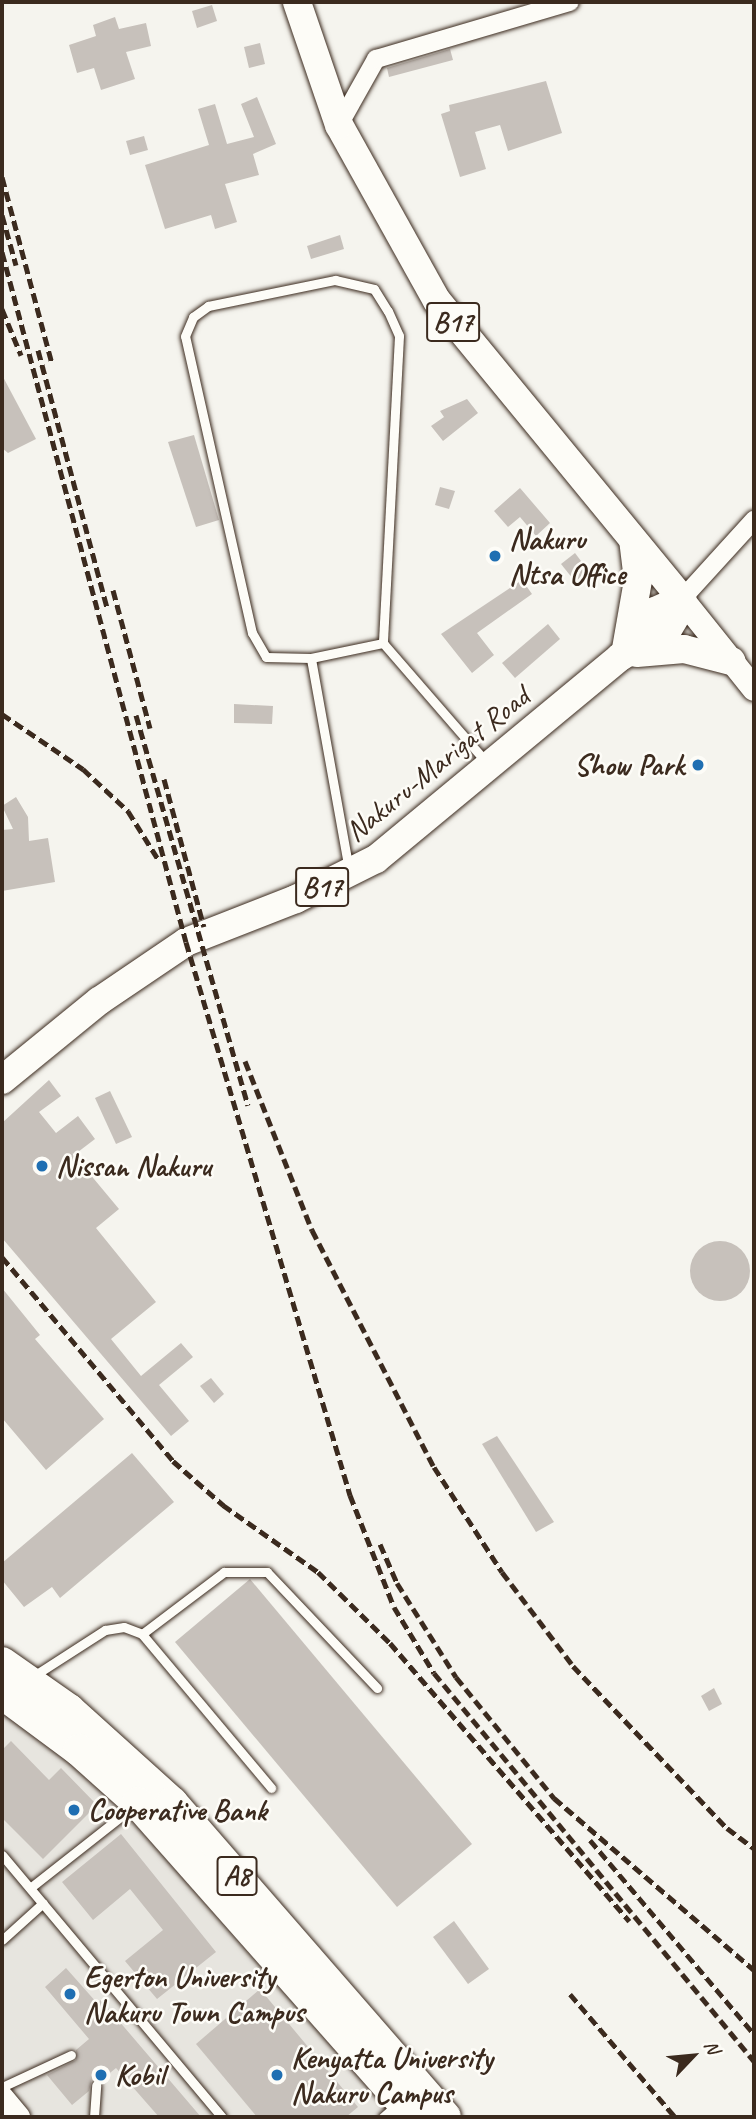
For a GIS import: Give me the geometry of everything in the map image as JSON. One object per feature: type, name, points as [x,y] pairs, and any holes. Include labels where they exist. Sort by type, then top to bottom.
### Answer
[{"type":"highway","name":"A8","points":[[2,1663],[15,1687],[138,1803],[400,2112]]},
{"type":"highway","name":"A8","points":[[15,1687],[89,1727],[172,1803],[445,2117]]},
{"type":"main road","name":"B17","points":[[297,2],[339,125],[437,301],[681,599]]},
{"type":"main road","points":[[633,540],[638,580],[624,653],[684,649],[731,661]]},
{"type":"main road","points":[[681,599],[753,685]]},
{"type":"main road","name":"Nakuru-Marigat Road","points":[[2,1080],[99,1001],[186,942],[351,875],[490,766],[624,653],[667,631],[679,615],[681,599]]},
{"type":"street","points":[[339,125],[376,59],[570,2]]},
{"type":"street","points":[[681,599],[754,520]]},
{"type":"lane","points":[[383,643],[311,658],[267,657],[252,633],[185,336],[193,317],[208,306],[335,279],[374,289],[399,336],[383,643],[490,766]]},
{"type":"lane","points":[[311,658],[351,875]]},
{"type":"lane","points":[[142,1634],[224,1572],[267,1572],[377,1688]]},
{"type":"lane","points":[[15,1687],[105,1630],[124,1627],[142,1634],[271,1788]]},
{"type":"lane","points":[[30,1888],[138,1803]]},
{"type":"lane","points":[[2,1855],[222,2117]]},
{"type":"lane","points":[[2,1940],[43,1903]]},
{"type":"lane","points":[[6,2102],[71,2055]]},
{"type":"lane","points":[[94,2117],[96,2085]]},
{"type":"shaded area","points":[[2,1693],[25,1707],[414,2117],[2,2117]]},
{"type":"building","points":[[212,5],[217,21],[197,28],[192,11]]},
{"type":"building","points":[[115,17],[119,29],[146,23],[151,46],[126,52],[135,79],[101,90],[94,68],[77,73],[69,45],[96,36],[93,25]]},
{"type":"building","points":[[260,43],[265,64],[249,68],[244,47]]},
{"type":"building","points":[[450,49],[453,60],[389,77],[387,68]]},
{"type":"building","points":[[546,81],[562,133],[508,151],[500,125],[475,132],[486,169],[460,177],[441,114],[450,111],[449,105]]},
{"type":"building","points":[[257,97],[276,144],[253,154],[259,175],[225,184],[237,222],[215,229],[211,215],[165,229],[145,165],[209,145],[198,109],[215,104],[227,144],[254,137],[241,104]]},
{"type":"building","points":[[144,136],[148,150],[130,155],[126,141]]},
{"type":"building","points":[[340,235],[344,249],[311,259],[307,246]]},
{"type":"building","points":[[2,375],[36,439],[8,453],[2,448]]},
{"type":"building","points":[[467,399],[478,413],[443,441],[431,426],[444,417],[440,411]]},
{"type":"building","points":[[194,435],[219,520],[196,527],[168,442]]},
{"type":"building","points":[[440,487],[455,491],[449,509],[435,505]]},
{"type":"building","points":[[520,488],[550,523],[536,536],[520,517],[508,527],[494,511]]},
{"type":"building","points":[[575,553],[590,573],[577,584],[561,564]]},
{"type":"building","points":[[522,580],[532,594],[477,633],[494,655],[472,673],[441,634]]},
{"type":"building","points":[[548,624],[560,639],[515,678],[502,663]]},
{"type":"building","points":[[234,704],[273,706],[272,724],[234,723]]},
{"type":"building","points":[[16,797],[28,817],[29,841],[48,838],[55,882],[2,891],[2,830],[13,829],[2,806]]},
{"type":"building","points":[[49,1080],[61,1096],[39,1112],[56,1133],[78,1116],[95,1139],[74,1155],[119,1209],[96,1228],[156,1302],[111,1339],[141,1376],[181,1343],[193,1357],[159,1385],[189,1421],[171,1436],[2,1238],[2,1123]]},
{"type":"building","points":[[110,1091],[132,1137],[116,1144],[95,1098]]},
{"type":"building","points":[[714,1241],[726,1241],[745,1254],[750,1271],[748,1283],[737,1296],[726,1301],[714,1301],[695,1288],[690,1277],[690,1265],[703,1246]]},
{"type":"building","points":[[2,1288],[40,1335],[35,1339],[104,1419],[46,1470],[2,1418]]},
{"type":"building","points":[[211,1378],[224,1394],[214,1403],[200,1386]]},
{"type":"building","points":[[497,1436],[554,1522],[536,1532],[482,1444]]},
{"type":"building","points":[[132,1453],[174,1502],[60,1598],[52,1587],[24,1607],[2,1580],[2,1563]]},
{"type":"building","points":[[250,1579],[472,1844],[397,1907],[175,1642]]},
{"type":"building","points":[[714,1688],[722,1704],[709,1711],[701,1696]]},
{"type":"building","points":[[11,1741],[49,1780],[61,1768],[97,1805],[43,1859],[2,1818],[2,1750]]},
{"type":"building","points":[[121,1834],[216,1952],[157,1999],[125,1961],[163,1930],[130,1889],[93,1920],[62,1882]]},
{"type":"building","points":[[454,1921],[489,1969],[468,1984],[433,1937]]},
{"type":"building","points":[[66,1968],[97,2003],[101,2000],[201,2117],[159,2117],[116,2068],[101,2080],[92,2079],[89,2091],[72,2105],[47,2075],[76,2060],[76,2050],[89,2039],[45,1987]]},
{"type":"building","name":"Kenyatta University Nakuru Campus","points":[[260,1989],[358,2107],[346,2117],[257,2117],[196,2044]]},
{"type":"railway","points":[[2,177],[52,363]]},
{"type":"railway","points":[[2,215],[16,265]]},
{"type":"railway","points":[[2,252],[186,942],[350,1495],[394,1607],[434,1673],[754,2061]]},
{"type":"railway","points":[[2,309],[21,355]]},
{"type":"railway","points":[[38,350],[107,607]]},
{"type":"railway","points":[[113,590],[150,728]]},
{"type":"railway","points":[[2,714],[83,769],[128,811],[158,859]]},
{"type":"railway","points":[[136,715],[248,1105]]},
{"type":"railway","points":[[164,779],[204,927]]},
{"type":"railway","points":[[245,1061],[312,1230],[434,1467],[502,1572],[573,1666],[727,1828],[754,1848]]},
{"type":"railway","points":[[2,1257],[173,1461],[223,1505],[318,1572],[390,1643],[629,1921]]},
{"type":"railway","points":[[380,1544],[397,1583],[456,1677],[554,1798],[754,1970]]},
{"type":"railway","points":[[590,1840],[754,2034]]},
{"type":"railway","points":[[570,1994],[675,2117]]},
{"type":"place","name":"Nakuru Ntsa Office","points":[[495,556]]},
{"type":"place","name":"Show Park","points":[[698,765]]},
{"type":"place","name":"Nissan Nakuru","points":[[42,1166]]},
{"type":"place","name":"Cooperative Bank","points":[[74,1810]]},
{"type":"place","name":"Egerton University Nakuru Town Campus","points":[[70,1994]]},
{"type":"place","name":"Kobil","points":[[101,2075]]},
{"type":"place","name":"Kenyatta University Nakuru Campus","points":[[277,2075]]}]
